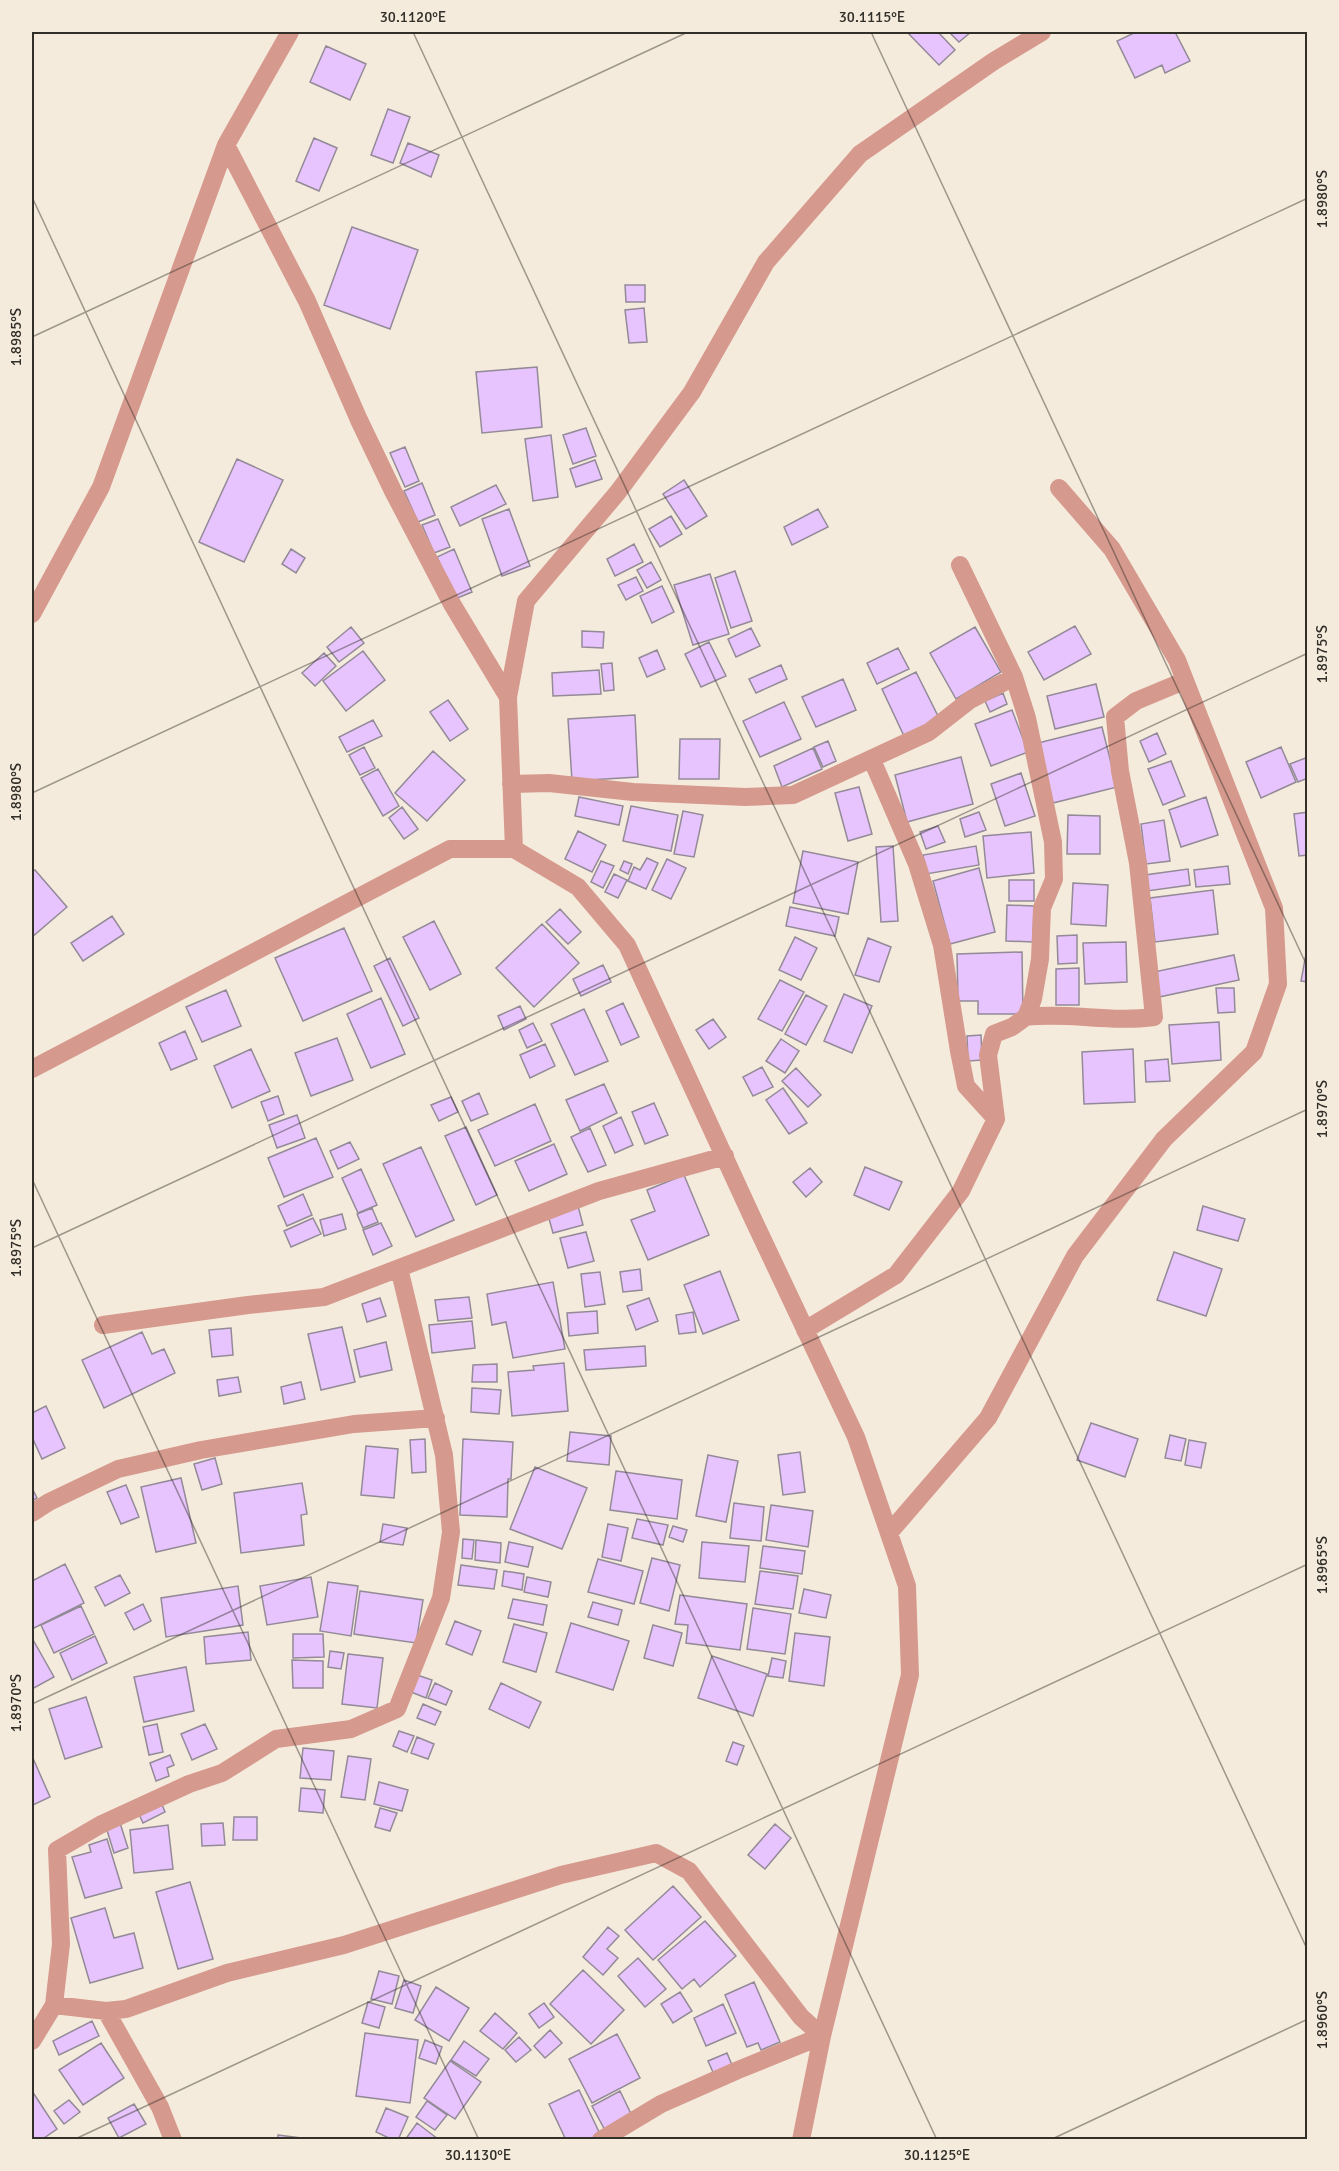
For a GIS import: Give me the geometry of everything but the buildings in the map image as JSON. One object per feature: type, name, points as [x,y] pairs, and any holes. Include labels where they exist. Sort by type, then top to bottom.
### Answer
[{"type":"street","points":[[32,614],[101,487],[226,145],[290,32]]},
{"type":"street","points":[[514,849],[508,697],[526,601],[618,492],[692,392],[766,262],[860,154],[994,61],[1042,32]]},
{"type":"street","points":[[226,145],[307,301],[359,420],[399,501],[452,604],[508,697]]},
{"type":"street","points":[[889,1533],[988,1418],[1081,1247],[1164,1139],[1254,1052],[1278,984],[1274,908],[1177,660],[1112,549],[1059,488]]},
{"type":"street","points":[[960,565],[1014,677],[1032,739],[1053,842],[1054,879],[1042,908],[1040,959],[1033,999],[1026,1017]]},
{"type":"street","points":[[512,784],[549,783],[633,792],[745,797],[793,795],[929,732],[970,700],[1014,677]]},
{"type":"street","points":[[806,1330],[896,1275],[961,1191],[996,1119],[988,1055],[994,1034],[1012,1027],[1026,1017],[1052,1014],[1132,1020],[1154,1017],[1138,864],[1120,771],[1115,717],[1136,701],[1185,681]]},
{"type":"street","points":[[872,760],[917,864],[942,945],[958,1051],[966,1086],[996,1119]]},
{"type":"street","points":[[32,1069],[450,849],[514,849],[578,887],[627,945],[856,1437],[907,1586],[910,1675],[822,2036],[801,2139]]},
{"type":"street","points":[[103,1325],[324,1297],[599,1191],[724,1156]]},
{"type":"street","points":[[32,2041],[54,2005],[61,1944],[57,1850],[100,1825],[189,1784],[222,1773],[276,1739],[351,1730],[398,1709],[441,1598],[451,1532],[444,1455],[399,1268]]},
{"type":"street","points":[[32,1514],[49,1502],[118,1469],[201,1450],[354,1424],[436,1418]]},
{"type":"street","points":[[54,2005],[106,2011],[126,2008],[227,1973],[344,1945],[561,1875],[656,1853],[689,1870],[801,2017],[822,2036]]},
{"type":"street","points":[[106,2011],[160,2107],[174,2139]]},
{"type":"street","points":[[601,2139],[662,2104],[822,2036]]}]
